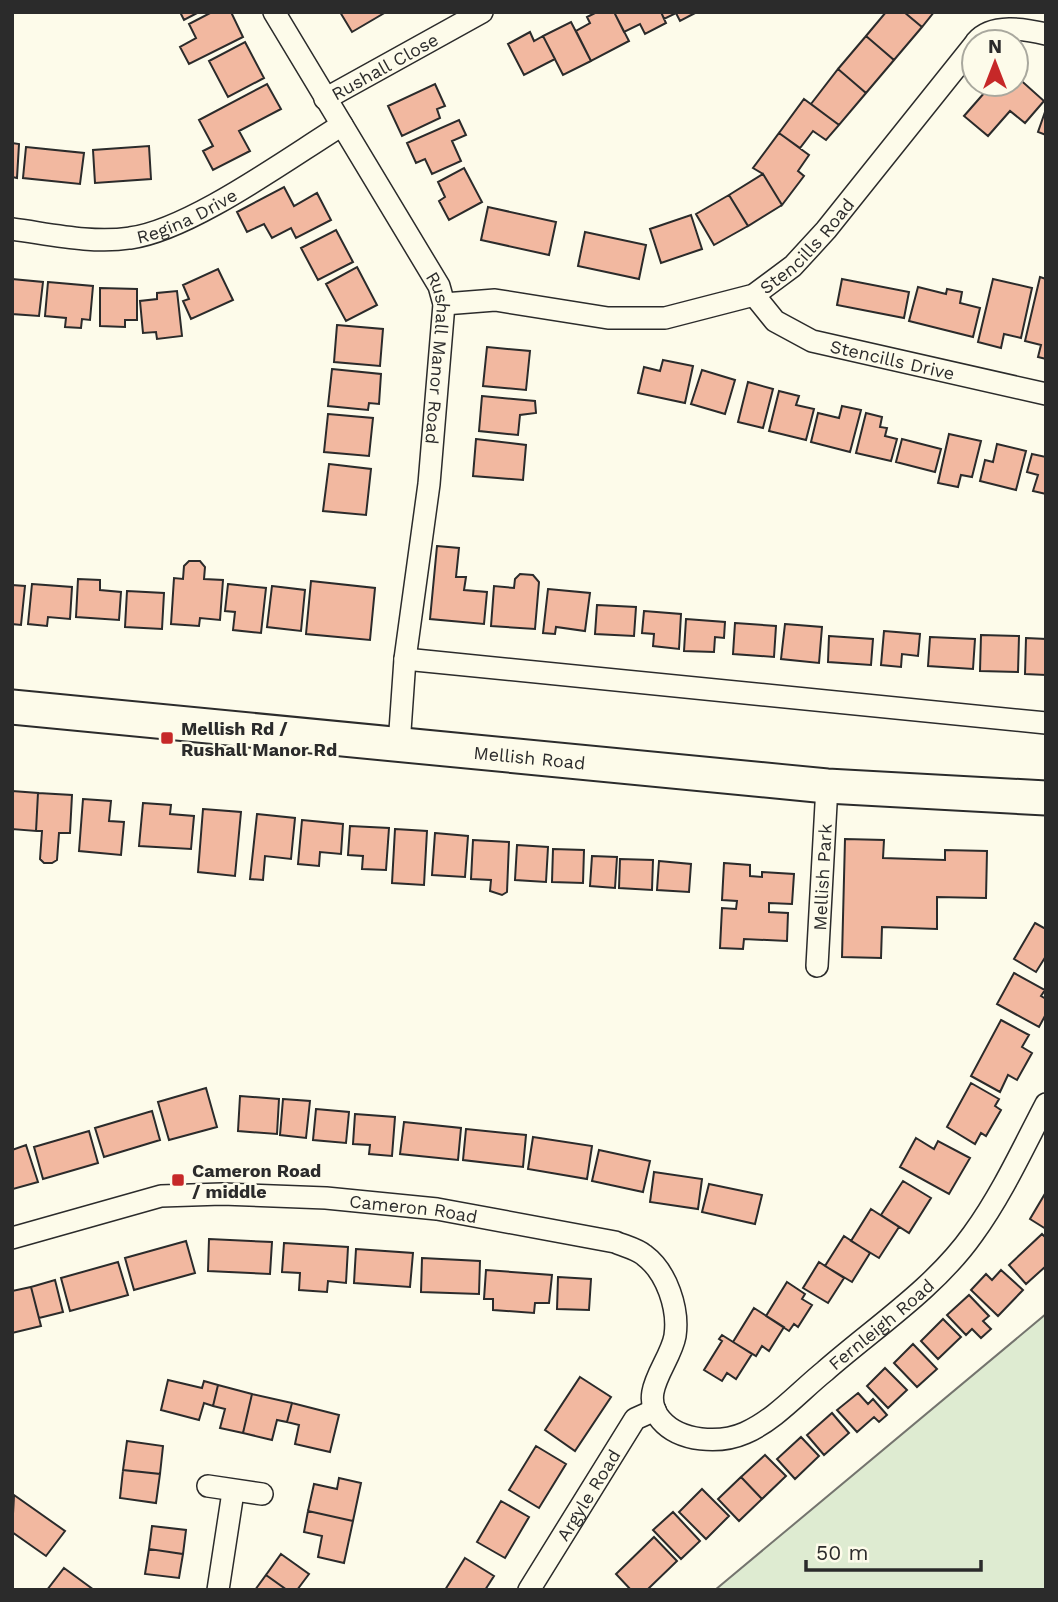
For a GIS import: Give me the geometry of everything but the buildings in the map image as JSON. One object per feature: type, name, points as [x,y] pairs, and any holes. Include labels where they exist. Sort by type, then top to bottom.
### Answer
[{"type":"main road","name":"Mellish Road","points":[[12,707],[827,786],[1046,798]]},
{"type":"street","name":"Rushall Manor Road","points":[[274,12],[439,286],[444,304],[429,484],[405,659],[399,746]]},
{"type":"street","name":"Rushall Close","points":[[325,99],[482,12]]},
{"type":"street","name":"Stencills Road","points":[[444,304],[495,300],[608,318],[665,318],[754,295],[793,266],[826,230],[960,62]]},
{"type":"street","name":"Regina Drive","points":[[12,229],[98,240],[153,234],[194,215],[342,125]]},
{"type":"street","name":"Stencills Drive","points":[[754,295],[775,321],[812,341],[1046,394]]},
{"type":"street","points":[[405,659],[1046,723]]},
{"type":"street","name":"Mellish Park","points":[[817,966],[827,786]]},
{"type":"street","name":"Fernleigh Road","points":[[655,1410],[662,1422],[691,1437],[720,1440],[746,1433],[776,1412],[936,1276],[972,1236],[1014,1166],[1046,1104]]},
{"type":"street","name":"Cameron Road","points":[[12,1238],[161,1196],[222,1194],[326,1198],[437,1209],[615,1242],[643,1253],[654,1264],[662,1276],[675,1313],[675,1336],[654,1385],[652,1397],[655,1410]]},
{"type":"street","name":"Argyle Road","points":[[529,1590],[635,1419],[655,1410]]},
{"type":"street","points":[[208,1486],[233,1492],[262,1494]]},
{"type":"street","points":[[218,1590],[233,1492]]},
{"type":"green space","points":[[1046,1314],[1046,1590],[715,1590]]},
{"type":"place","name":"Mellish Rd / Rushall Manor Rd","points":[[167,738]]},
{"type":"place","name":"Cameron Road / middle","points":[[178,1180]]}]
